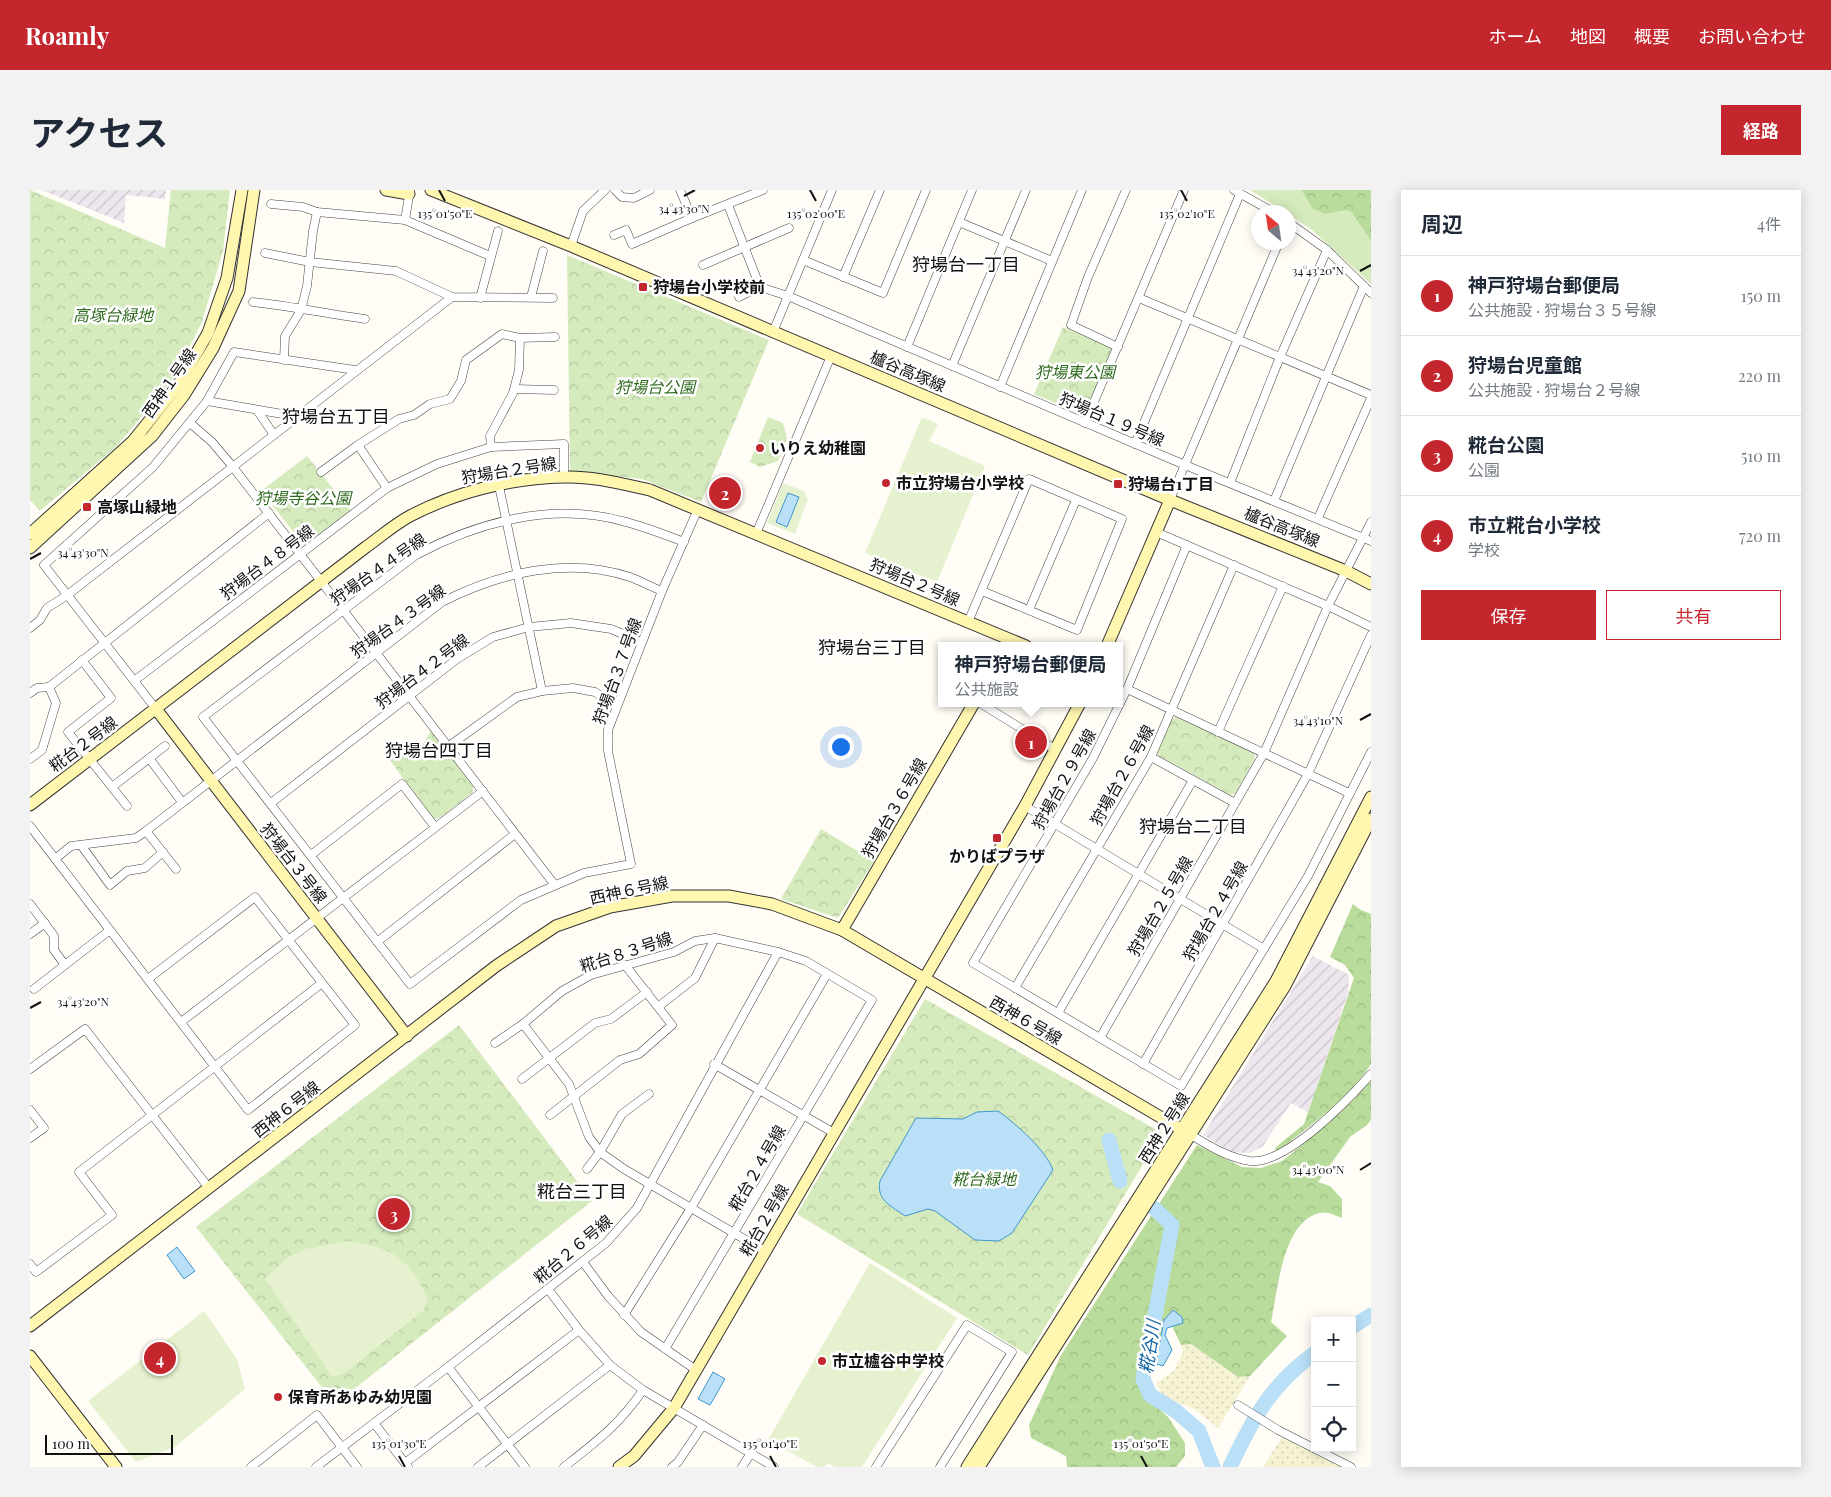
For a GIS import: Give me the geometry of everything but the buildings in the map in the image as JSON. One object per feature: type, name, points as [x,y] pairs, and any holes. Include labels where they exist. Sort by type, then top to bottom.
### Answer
[{"type":"street","name":"西神１号線","points":[[30,534],[133,441],[179,384],[208,333],[227,278],[242,190]]},
{"type":"street","name":"西神１号線","points":[[30,548],[152,436],[184,395],[208,356],[239,291],[254,190]]},
{"type":"street","points":[[386,190],[409,192],[405,220]]},
{"type":"street","name":"櫨谷高塚線","points":[[431,190],[571,246],[1170,500],[1346,571],[1371,584]]},
{"type":"street","points":[[571,246],[583,211],[605,190]]},
{"type":"street","points":[[615,190],[622,197],[634,198],[650,190]]},
{"type":"street","points":[[680,190],[692,218]]},
{"type":"street","points":[[614,234],[626,230],[632,244],[763,190]]},
{"type":"street","points":[[774,332],[832,190]]},
{"type":"street","points":[[843,277],[880,190]]},
{"type":"street","points":[[803,260],[883,293],[926,190]]},
{"type":"street","points":[[907,347],[972,190]]},
{"type":"street","points":[[952,366],[1026,190]]},
{"type":"street","points":[[1000,387],[1082,190]]},
{"type":"street","points":[[1118,348],[1071,325],[1088,276],[1126,190]]},
{"type":"street","points":[[1085,423],[1184,190]]},
{"type":"street","points":[[1135,444],[1188,318],[1237,192],[1260,205]]},
{"type":"street","points":[[271,204],[303,207],[317,212],[405,220],[490,256]]},
{"type":"street","points":[[728,205],[760,287],[739,296]]},
{"type":"street","points":[[284,360],[285,336],[301,310],[317,212]]},
{"type":"street","points":[[959,222],[1052,261]]},
{"type":"street","points":[[703,265],[789,228]]},
{"type":"street","points":[[1296,228],[1327,250],[1371,293]]},
{"type":"street","points":[[480,298],[498,231]]},
{"type":"street","points":[[1109,642],[1276,250]]},
{"type":"street","points":[[1230,483],[1280,357],[1327,250]]},
{"type":"street","points":[[530,297],[543,251]]},
{"type":"street","points":[[265,253],[310,262],[396,271],[452,297],[553,298]]},
{"type":"street","points":[[1274,500],[1364,286]]},
{"type":"street","name":"狩場台１９号線","points":[[760,287],[788,296],[1185,465],[1368,539]]},
{"type":"street","points":[[30,628],[40,620],[47,608],[66,596],[274,435],[300,417],[355,370],[452,297]]},
{"type":"street","points":[[1139,298],[1371,396],[1318,518]]},
{"type":"street","points":[[253,302],[290,306],[301,310],[366,319]]},
{"type":"street","points":[[321,472],[358,445],[399,420],[414,416],[430,404],[450,399],[461,381],[466,360],[502,334],[520,338],[555,337]]},
{"type":"street","points":[[491,447],[490,436],[514,389],[519,370],[520,338]]},
{"type":"street","points":[[156,709],[66,596],[44,565],[152,467],[190,424],[207,401],[234,352],[355,370]]},
{"type":"street","points":[[756,534],[831,356]]},
{"type":"street","points":[[514,389],[554,390]]},
{"type":"street","points":[[207,401],[300,417]]},
{"type":"street","points":[[257,410],[274,435]]},
{"type":"street","points":[[190,424],[212,442],[233,467],[554,884]]},
{"type":"street","name":"狩場台４８号線","points":[[134,681],[387,488],[437,464],[491,447],[564,444],[564,477]]},
{"type":"street","points":[[358,445],[387,488]]},
{"type":"street","name":"狩場台２号線","points":[[156,709],[408,517],[457,495],[499,486],[564,477],[603,480],[650,490],[968,622],[1008,642]]},
{"type":"street","points":[[968,622],[1029,479],[1122,519],[1077,630],[982,591]]},
{"type":"street","points":[[499,486],[542,691]]},
{"type":"street","points":[[1029,610],[1076,500]]},
{"type":"street","name":"狩場台３７号線","points":[[378,942],[410,984],[520,900],[554,884],[584,874],[631,864],[608,751],[608,730],[641,642],[698,509]]},
{"type":"street","points":[[30,693],[37,688],[49,687],[269,513]]},
{"type":"street","name":"狩場台４４号線","points":[[238,760],[203,717],[416,555],[444,540],[476,528],[545,514],[585,515],[620,520],[684,542]]},
{"type":"street","name":"狩場台２５号線","points":[[1100,1038],[1264,753],[1328,606],[1346,571],[1368,539],[1371,522]]},
{"type":"street","points":[[1156,532],[1283,586],[1371,627]]},
{"type":"street","name":"狩場台２９号線","points":[[1123,697],[1187,545]]},
{"type":"street","name":"狩場台２６号線","points":[[1015,988],[1151,757],[1234,565]]},
{"type":"street","name":"狩場台４３号線","points":[[55,858],[71,846],[136,838],[442,602],[470,588],[518,574],[561,568],[603,571],[630,577],[662,591]]},
{"type":"street","points":[[1218,732],[1283,586]]},
{"type":"street","name":"狩場台４２号線","points":[[271,803],[457,659],[493,637],[529,627],[571,623],[611,629],[641,642]]},
{"type":"street","name":"狩場台２４号線","points":[[1143,1064],[1308,774],[1371,635]]},
{"type":"street","points":[[82,660],[111,698],[68,732],[127,806]]},
{"type":"street","points":[[30,759],[42,750],[56,703],[49,687]]},
{"type":"street","points":[[449,746],[517,697],[542,691],[573,688],[595,692],[616,705]]},
{"type":"street","points":[[1127,689],[1350,793]]},
{"type":"street","name":"狩場台３６号線","points":[[842,930],[972,707]]},
{"type":"street","points":[[986,707],[1056,750]]},
{"type":"street","name":"糀台２号線","points":[[619,1467],[634,1456],[674,1408],[1025,806],[1078,707]]},
{"type":"street","name":"狩場台２９号線","points":[[1015,988],[973,963],[1093,758],[1118,707]]},
{"type":"street","name":"糀台２号線","points":[[30,806],[156,709]]},
{"type":"street","name":"狩場台３号線","points":[[156,709],[407,1036]]},
{"type":"street","points":[[112,787],[165,746]]},
{"type":"street","points":[[1015,988],[1181,1086],[1308,876],[1371,752]]},
{"type":"street","points":[[1151,757],[1235,803]]},
{"type":"street","points":[[149,758],[182,802]]},
{"type":"street","points":[[238,760],[378,942],[515,834]]},
{"type":"street","points":[[1058,1013],[1193,780]]},
{"type":"street","points":[[311,855],[402,784],[435,827]]},
{"type":"street","points":[[181,1022],[483,791]]},
{"type":"street","name":"西神２号線","points":[[979,1467],[1187,1132],[1276,981],[1371,797]]},
{"type":"street","points":[[1025,806],[1264,949]]},
{"type":"street","name":"西神２号線","points":[[967,1467],[1285,986],[1371,819]]},
{"type":"street","points":[[30,826],[248,1110],[355,1026],[255,897],[148,979]]},
{"type":"street","points":[[146,831],[176,869]]},
{"type":"street","points":[[81,845],[110,884],[127,871],[145,868],[163,852]]},
{"type":"street","name":"西神６号線","points":[[30,1326],[496,966],[556,926],[610,907],[672,896],[729,896],[772,904],[842,930],[1187,1132]]},
{"type":"street","points":[[30,904],[54,936],[54,950],[65,965]]},
{"type":"street","points":[[30,934],[45,923]]},
{"type":"street","points":[[34,989],[110,930]]},
{"type":"street","points":[[658,1007],[695,978],[715,938]]},
{"type":"street","name":"糀台８３号線","points":[[495,1043],[523,1024],[562,991],[591,975],[674,952],[695,941],[715,938],[778,952],[806,961],[872,1000]]},
{"type":"street","name":"糀台２６号線","points":[[316,1467],[548,1289],[620,1229],[637,1208],[714,1064],[778,952]]},
{"type":"street","points":[[550,1115],[620,1060],[639,1054],[672,1026],[625,965]]},
{"type":"street","points":[[624,1315],[691,1208],[827,974]]},
{"type":"street","points":[[30,1264],[36,1272],[112,1215],[79,1172],[322,983]]},
{"type":"street","points":[[522,1079],[594,1023],[611,1019],[647,992]]},
{"type":"street","name":"糀台２４号線","points":[[665,1349],[872,1000]]},
{"type":"street","points":[[523,1024],[569,1084],[589,1137],[600,1152],[650,1185],[765,1251]]},
{"type":"street","points":[[30,1070],[84,1029],[209,1188]]},
{"type":"street","points":[[714,1064],[834,1133]]},
{"type":"street","points":[[1187,1132],[1230,1157],[1252,1161],[1274,1157],[1304,1139],[1356,1091],[1371,1074]]},
{"type":"street","points":[[587,1169],[600,1152],[622,1114],[649,1094]]},
{"type":"street","points":[[30,1110],[44,1128],[30,1138]]},
{"type":"street","points":[[582,1262],[624,1315],[641,1332],[696,1370]]},
{"type":"street","points":[[548,1289],[579,1330],[610,1365],[642,1390],[774,1467]]},
{"type":"street","points":[[876,1467],[967,1325],[1012,1352],[940,1467]]},
{"type":"street","points":[[374,1423],[406,1465],[579,1330]]},
{"type":"street","points":[[30,1356],[116,1467]]},
{"type":"street","points":[[478,1467],[610,1365]]},
{"type":"street","points":[[448,1367],[525,1467]]},
{"type":"street","points":[[564,1467],[611,1431],[629,1411],[642,1390]]},
{"type":"street","points":[[1238,1405],[1278,1430],[1350,1467]]},
{"type":"street","points":[[251,1467],[317,1415],[356,1467]]},
{"type":"street","points":[[672,1467],[678,1462],[702,1425]]},
{"type":"street","points":[[742,1467],[751,1453]]},
{"type":"shaded area","points":[[42,190],[166,190],[165,199],[126,195],[124,223]]},
{"type":"shaded area","points":[[1313,956],[1349,975],[1348,993],[1308,1112],[1291,1103],[1263,1146],[1250,1153],[1230,1152],[1203,1135]]},
{"type":"shaded area","points":[[1191,1344],[1238,1377],[1250,1376],[1218,1428],[1196,1410],[1163,1396],[1156,1383],[1174,1371],[1183,1352],[1181,1345]]},
{"type":"shaded area","points":[[1282,1437],[1342,1467],[1263,1467]]},
{"type":"green space","name":"高塚台緑地","points":[[30,190],[165,248],[171,190],[230,190],[223,251],[202,322],[173,379],[117,446],[40,511],[30,500]]},
{"type":"green space","points":[[1250,190],[1301,190],[1313,209],[1325,214],[1347,210],[1352,213],[1371,241],[1371,284],[1311,229],[1296,219],[1296,205],[1273,205]]},
{"type":"green space","points":[[1301,190],[1371,190],[1371,241],[1352,213],[1347,210],[1325,214],[1313,209]]},
{"type":"green space","name":"狩場台公園","points":[[567,255],[769,340],[701,502],[642,479],[570,471]]},
{"type":"green space","name":"狩場東公園","points":[[1063,327],[1115,349],[1087,416],[1034,394]]},
{"type":"green space","points":[[768,417],[783,423],[787,438],[778,461],[760,467],[750,462]]},
{"type":"green space","points":[[922,417],[938,424],[929,441],[985,466],[937,582],[865,553]]},
{"type":"green space","name":"狩場寺谷公園","points":[[307,456],[351,511],[304,545],[261,491]]},
{"type":"green space","points":[[783,483],[804,491],[808,499],[795,534],[767,523]]},
{"type":"green space","points":[[1176,717],[1254,753],[1255,758],[1236,793],[1231,795],[1159,756],[1156,751],[1172,719]]},
{"type":"green space","points":[[432,729],[474,784],[472,793],[440,818],[433,819],[389,759],[394,754],[417,754]]},
{"type":"green space","points":[[821,829],[874,861],[838,918],[781,899]]},
{"type":"green space","points":[[1353,904],[1371,914],[1371,1064],[1352,1089],[1277,1152],[1275,1148],[1304,1124],[1354,978],[1345,965],[1330,957]]},
{"type":"green space","name":"糀台緑地","points":[[925,999],[1162,1133],[1028,1355],[797,1214]]},
{"type":"green space","points":[[459,1025],[592,1201],[335,1404],[196,1227]]},
{"type":"green space","points":[[1371,1081],[1371,1120],[1350,1137],[1318,1182],[1330,1186],[1342,1199],[1342,1218],[1319,1213],[1307,1219],[1289,1243],[1271,1322],[1287,1336],[1250,1376],[1238,1377],[1191,1344],[1181,1345],[1172,1326],[1183,1323],[1174,1310],[1164,1320],[1156,1364],[1144,1365],[1139,1376],[1144,1395],[1168,1417],[1185,1443],[1185,1456],[1176,1467],[1067,1467],[1066,1456],[1031,1438],[1029,1425],[1061,1355],[1197,1145],[1242,1167],[1261,1168],[1282,1161],[1312,1137]]},
{"type":"green space","points":[[348,1241],[376,1247],[398,1257],[414,1274],[428,1300],[423,1311],[343,1374],[332,1377],[265,1279],[288,1257],[305,1249]]},
{"type":"green space","points":[[870,1263],[957,1318],[862,1467],[835,1467],[828,1463],[825,1467],[817,1467],[768,1440]]},
{"type":"green space","points":[[204,1311],[237,1359],[245,1389],[175,1447],[136,1462],[88,1401]]},
{"type":"water","points":[[788,493],[799,497],[787,527],[776,522]]},
{"type":"water","points":[[998,1111],[1037,1146],[1053,1170],[1012,1233],[999,1241],[975,1240],[935,1211],[928,1209],[905,1216],[882,1198],[879,1188],[880,1181],[916,1118],[963,1119],[977,1112]]},
{"type":"water","points":[[177,1247],[195,1271],[184,1279],[167,1255]]},
{"type":"water","points":[[1173,1310],[1182,1317],[1183,1323],[1167,1328],[1165,1335],[1172,1350],[1163,1366],[1156,1364],[1164,1320]]},
{"type":"water","points":[[713,1372],[725,1379],[710,1405],[698,1399]]},
{"type":"waterway","name":"糀谷川","points":[[1109,1140],[1120,1181]]},
{"type":"waterway","name":"糀谷川","points":[[1154,1208],[1172,1225],[1143,1379],[1150,1395],[1176,1411],[1199,1431],[1213,1467]]},
{"type":"waterway","points":[[1356,1324],[1371,1315]]},
{"type":"waterway","points":[[1230,1467],[1246,1434],[1264,1404],[1286,1377],[1311,1356]]},
{"type":"place","name":"狩場台小学校前","points":[[643,287]]},
{"type":"place","name":"いりえ幼稚園","points":[[760,448]]},
{"type":"place","name":"市立狩場台小学校","points":[[886,483]]},
{"type":"place","name":"狩場台1丁目","points":[[1118,484]]},
{"type":"place","name":"狩場台児童館","points":[[725,493]]},
{"type":"place","name":"高塚山緑地","points":[[87,507]]},
{"type":"place","name":"神戸狩場台郵便局","points":[[1031,742]]},
{"type":"place","name":"かりばプラザ","points":[[997,838]]},
{"type":"place","name":"糀台公園","points":[[394,1214]]},
{"type":"place","name":"市立糀台小学校","points":[[160,1358]]},
{"type":"place","name":"市立櫨谷中学校","points":[[822,1361]]},
{"type":"place","name":"保育所あゆみ幼児園","points":[[278,1397]]},
{"type":"district","name":"狩場台一丁目","points":[[966,265]]},
{"type":"district","name":"狩場台五丁目","points":[[336,417]]},
{"type":"district","name":"狩場台三丁目","points":[[872,648]]},
{"type":"district","name":"狩場台四丁目","points":[[439,751]]},
{"type":"district","name":"狩場台二丁目","points":[[1193,827]]},
{"type":"district","name":"糀台三丁目","points":[[582,1192]]}]
